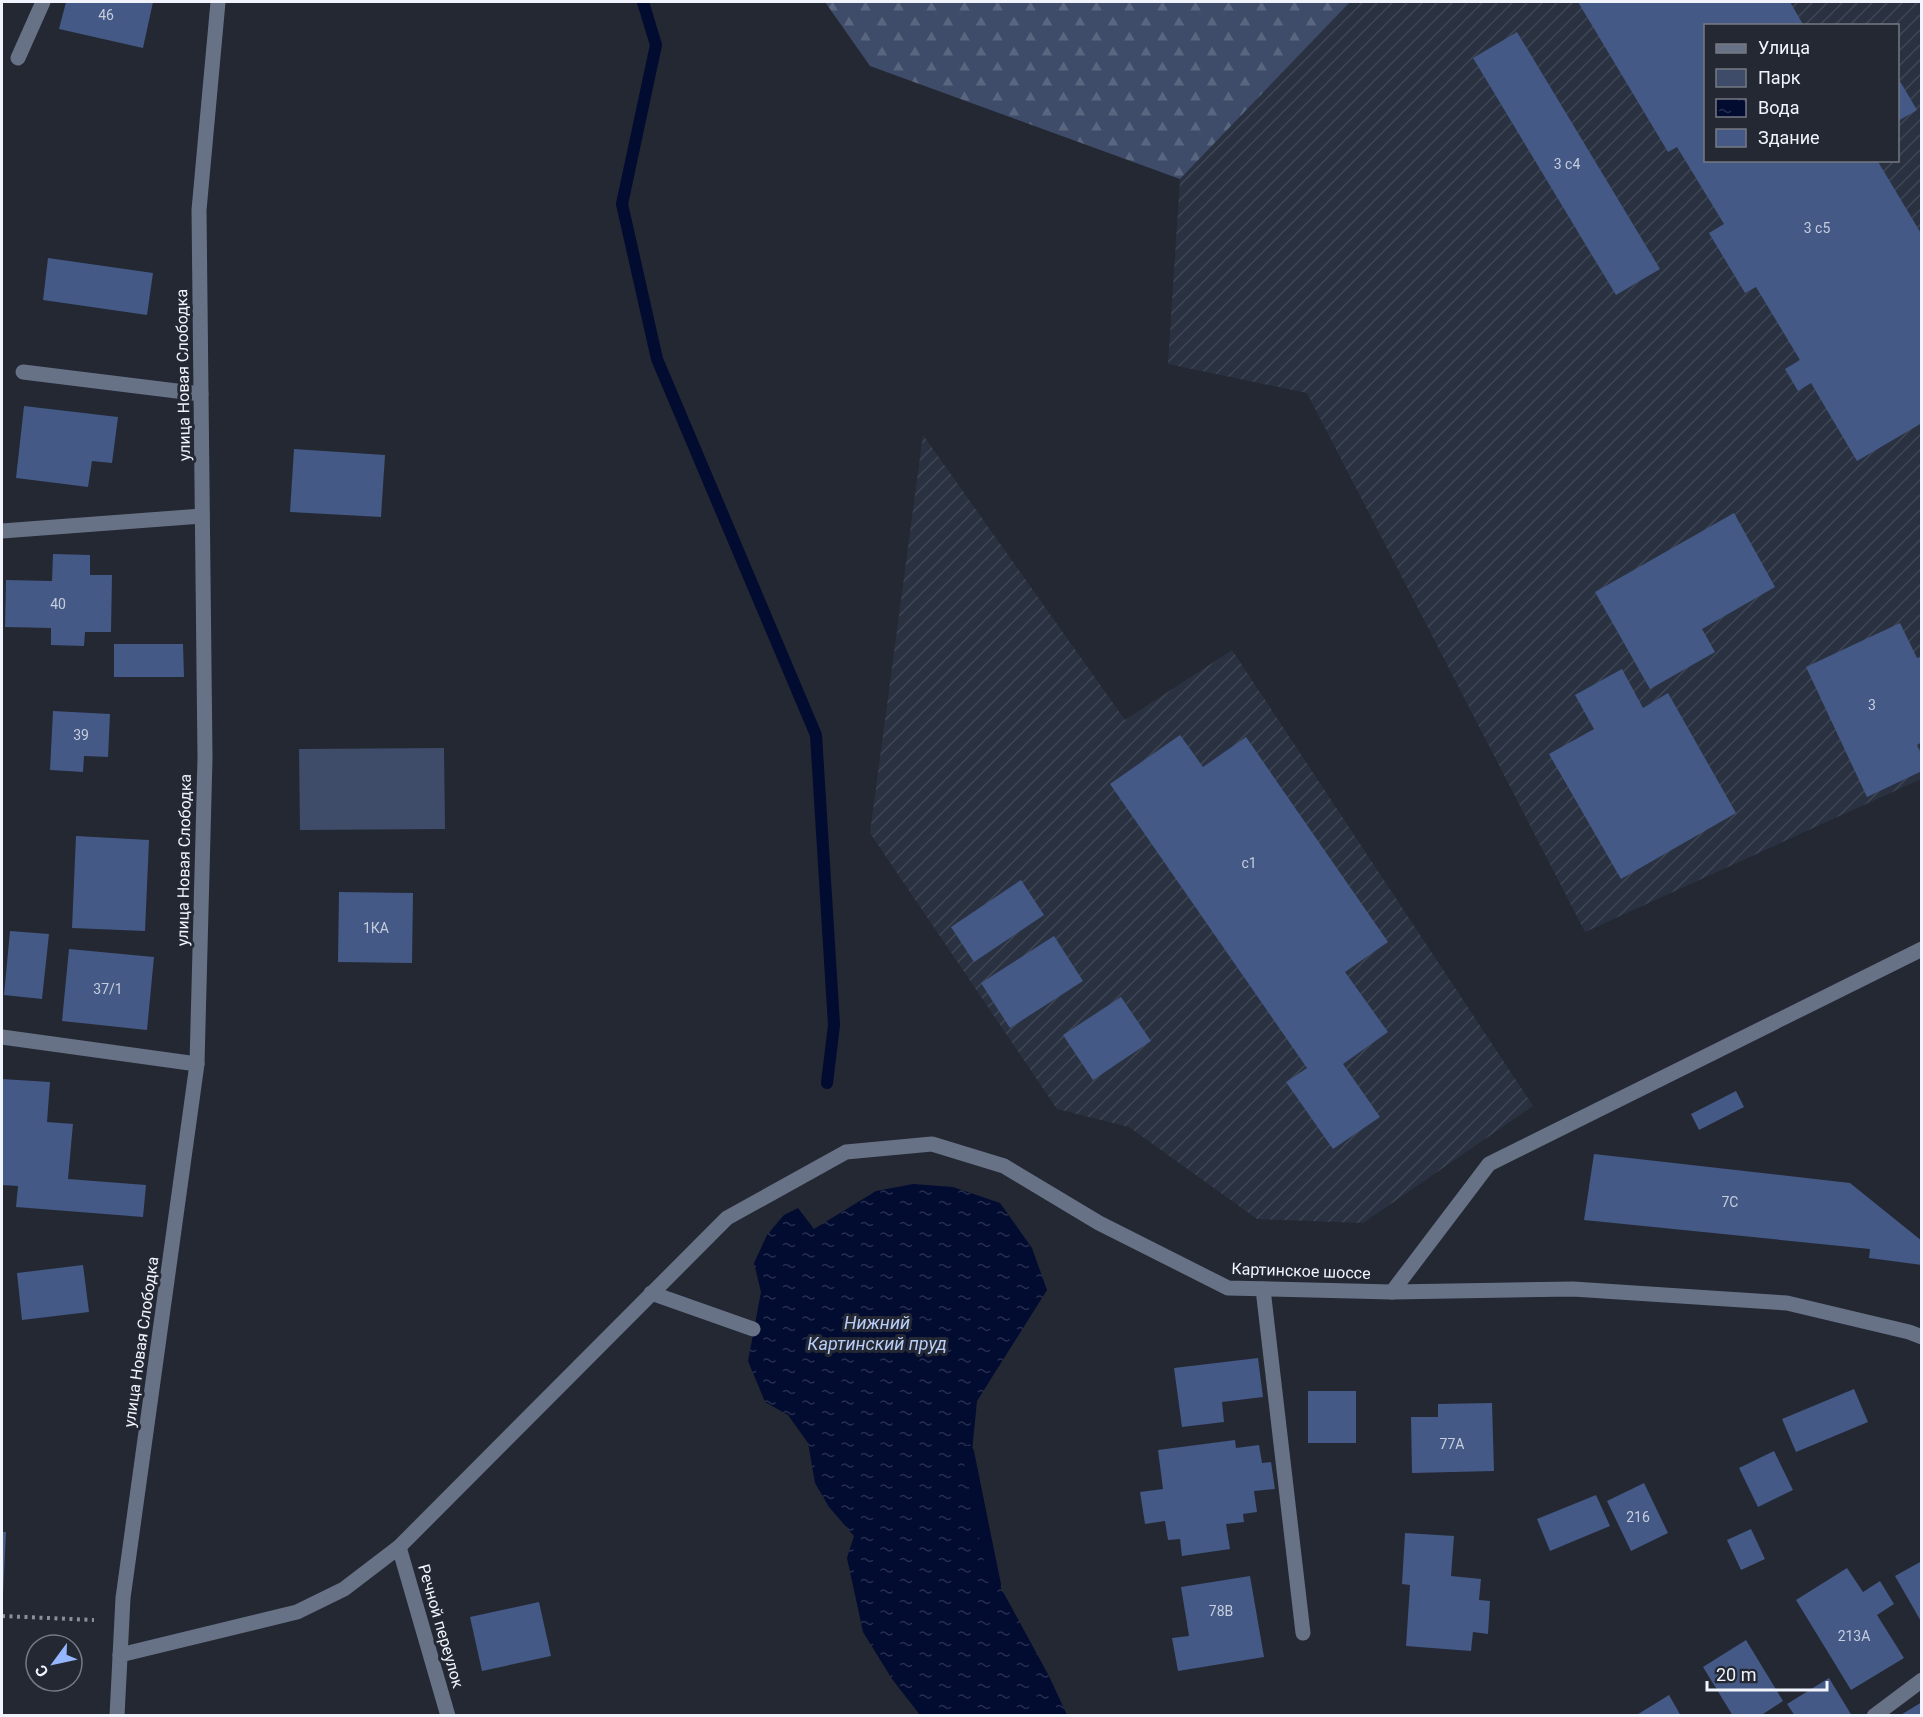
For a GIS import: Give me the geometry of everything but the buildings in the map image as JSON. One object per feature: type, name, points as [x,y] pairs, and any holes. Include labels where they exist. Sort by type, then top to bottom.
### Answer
[{"type":"street","points":[[18,58],[43,2]]},
{"type":"street","name":"улица Новая Слободка","points":[[117,1716],[122,1621],[197,1064],[205,758],[199,210],[218,2]]},
{"type":"street","points":[[23,372],[201,394]]},
{"type":"street","points":[[2,531],[202,516]]},
{"type":"street","points":[[1392,1292],[1489,1164],[1922,948]]},
{"type":"street","points":[[2,1037],[197,1064]]},
{"type":"street","name":"Картинское шоссе","points":[[120,1655],[297,1612],[344,1589],[399,1547],[727,1218],[846,1152],[932,1144],[1004,1166],[1099,1223],[1228,1288],[1392,1292],[1573,1289],[1787,1303],[1922,1337]]},
{"type":"street","points":[[1263,1289],[1304,1633]]},
{"type":"street","points":[[651,1293],[753,1329]]},
{"type":"street","name":"Речной переулок","points":[[399,1547],[448,1716]]},
{"type":"street","points":[[1874,1716],[1922,1680]]},
{"type":"path","points":[[2,1616],[122,1621]]},
{"type":"shaded area","points":[[1350,2],[1921,2],[1921,779],[1585,932],[1307,393],[1168,364],[1180,179]]},
{"type":"shaded area","points":[[923,435],[1125,720],[1232,650],[1533,1106],[1363,1223],[1257,1219],[1129,1127],[1057,1109],[870,833]]},
{"type":"green space","points":[[825,2],[1350,2],[1180,179],[870,66]]},
{"type":"green space","points":[[444,748],[445,829],[300,830],[299,749]]},
{"type":"water","name":"Нижний Картинский пруд","points":[[913,1184],[953,1187],[1000,1203],[1032,1248],[1047,1290],[977,1401],[969,1482],[989,1566],[1049,1676],[1067,1715],[920,1715],[892,1679],[863,1632],[847,1558],[854,1536],[829,1507],[815,1483],[808,1443],[788,1415],[765,1402],[748,1361],[761,1292],[754,1263],[767,1235],[784,1215],[798,1208],[814,1229],[876,1191]]},
{"type":"waterway","points":[[643,2],[656,45],[622,204],[657,359],[816,735],[834,1025],[827,1083]]},
{"type":"waterway","points":[[968,1452],[995,1585]]}]
